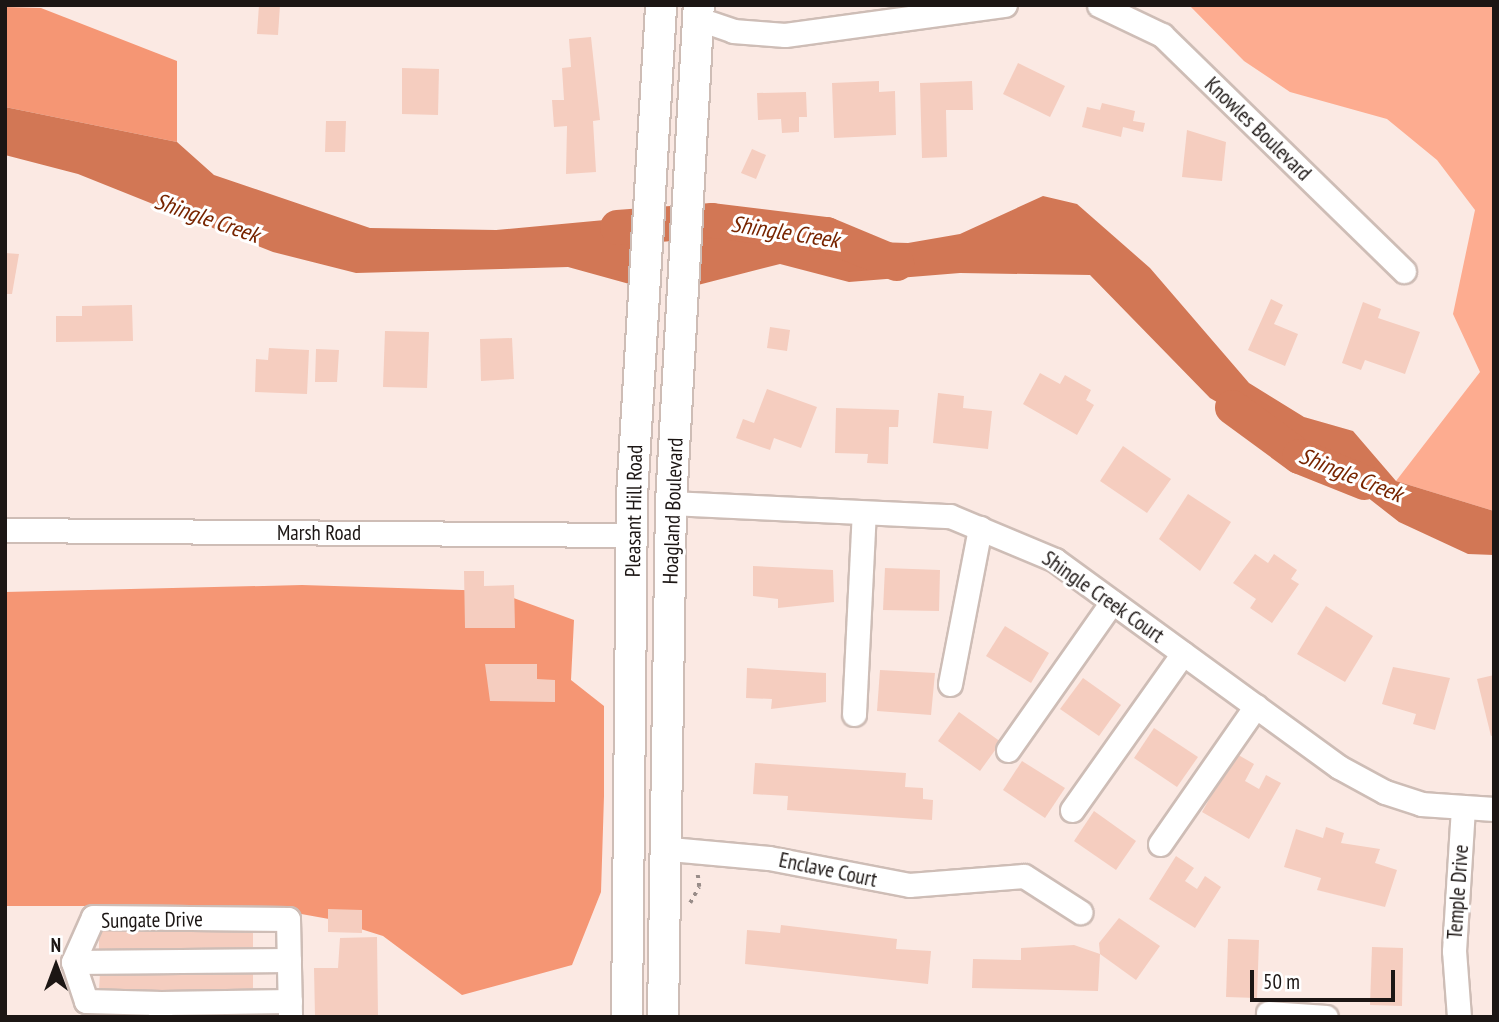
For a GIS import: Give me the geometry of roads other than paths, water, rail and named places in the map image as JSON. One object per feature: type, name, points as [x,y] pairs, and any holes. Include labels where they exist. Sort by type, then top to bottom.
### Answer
[{"type":"main road","name":"Pleasant Hill Road","points":[[627,1017],[632,535],[649,171],[661,5]]},
{"type":"main road","name":"Hoagland Boulevard","points":[[663,1017],[682,850],[670,632],[671,503],[690,172],[695,10]]},
{"type":"main road","points":[[636,434],[649,474],[671,503]]},
{"type":"main road","points":[[632,535],[655,572],[670,632]]},
{"type":"street","points":[[695,10],[741,32],[785,35],[1005,5]]},
{"type":"street","name":"Knowles Boulevard","points":[[1099,5],[1162,34],[1404,271]]},
{"type":"street","name":"Shingle Creek Court","points":[[671,503],[950,516],[1042,552],[1256,706],[1385,792],[1463,808],[1494,808]]},
{"type":"street","points":[[854,714],[864,513]]},
{"type":"street","points":[[950,684],[980,528]]},
{"type":"street","name":"Marsh Road","points":[[5,530],[632,535]]},
{"type":"street","points":[[1008,750],[1112,602]]},
{"type":"street","points":[[1072,810],[1183,653]]},
{"type":"street","points":[[1160,844],[1256,706]]},
{"type":"street","name":"Temple Drive","points":[[1459,1017],[1454,951],[1463,808]]},
{"type":"street","name":"Enclave Court","points":[[682,850],[769,858],[909,885],[986,875],[1024,876],[1080,912]]},
{"type":"street","name":"Sungate Drive","points":[[73,962],[93,917],[288,919],[290,1009]]},
{"type":"street","points":[[289,960],[73,962],[86,1001],[161,1010],[290,1009]]},
{"type":"street","points":[[1268,1013],[1326,1017]]},
{"type":"water","points":[[5,107],[177,142],[214,175],[370,228],[496,230],[637,217],[633,285],[568,267],[356,273],[273,252],[78,174],[5,155]]},
{"type":"water","points":[[1043,196],[1077,204],[1150,268],[1249,383],[1304,417],[1353,431],[1396,481],[1494,511],[1494,555],[1468,554],[1399,522],[1326,465],[1210,398],[1090,275],[960,273],[849,282],[780,264],[694,286],[697,222],[774,239],[908,243],[960,234]]},
{"type":"waterway","name":"Shingle Creek","points":[[617,227],[712,220],[826,234],[896,263]]},
{"type":"waterway","name":"Shingle Creek","points":[[1232,407],[1299,456],[1364,482]]}]
